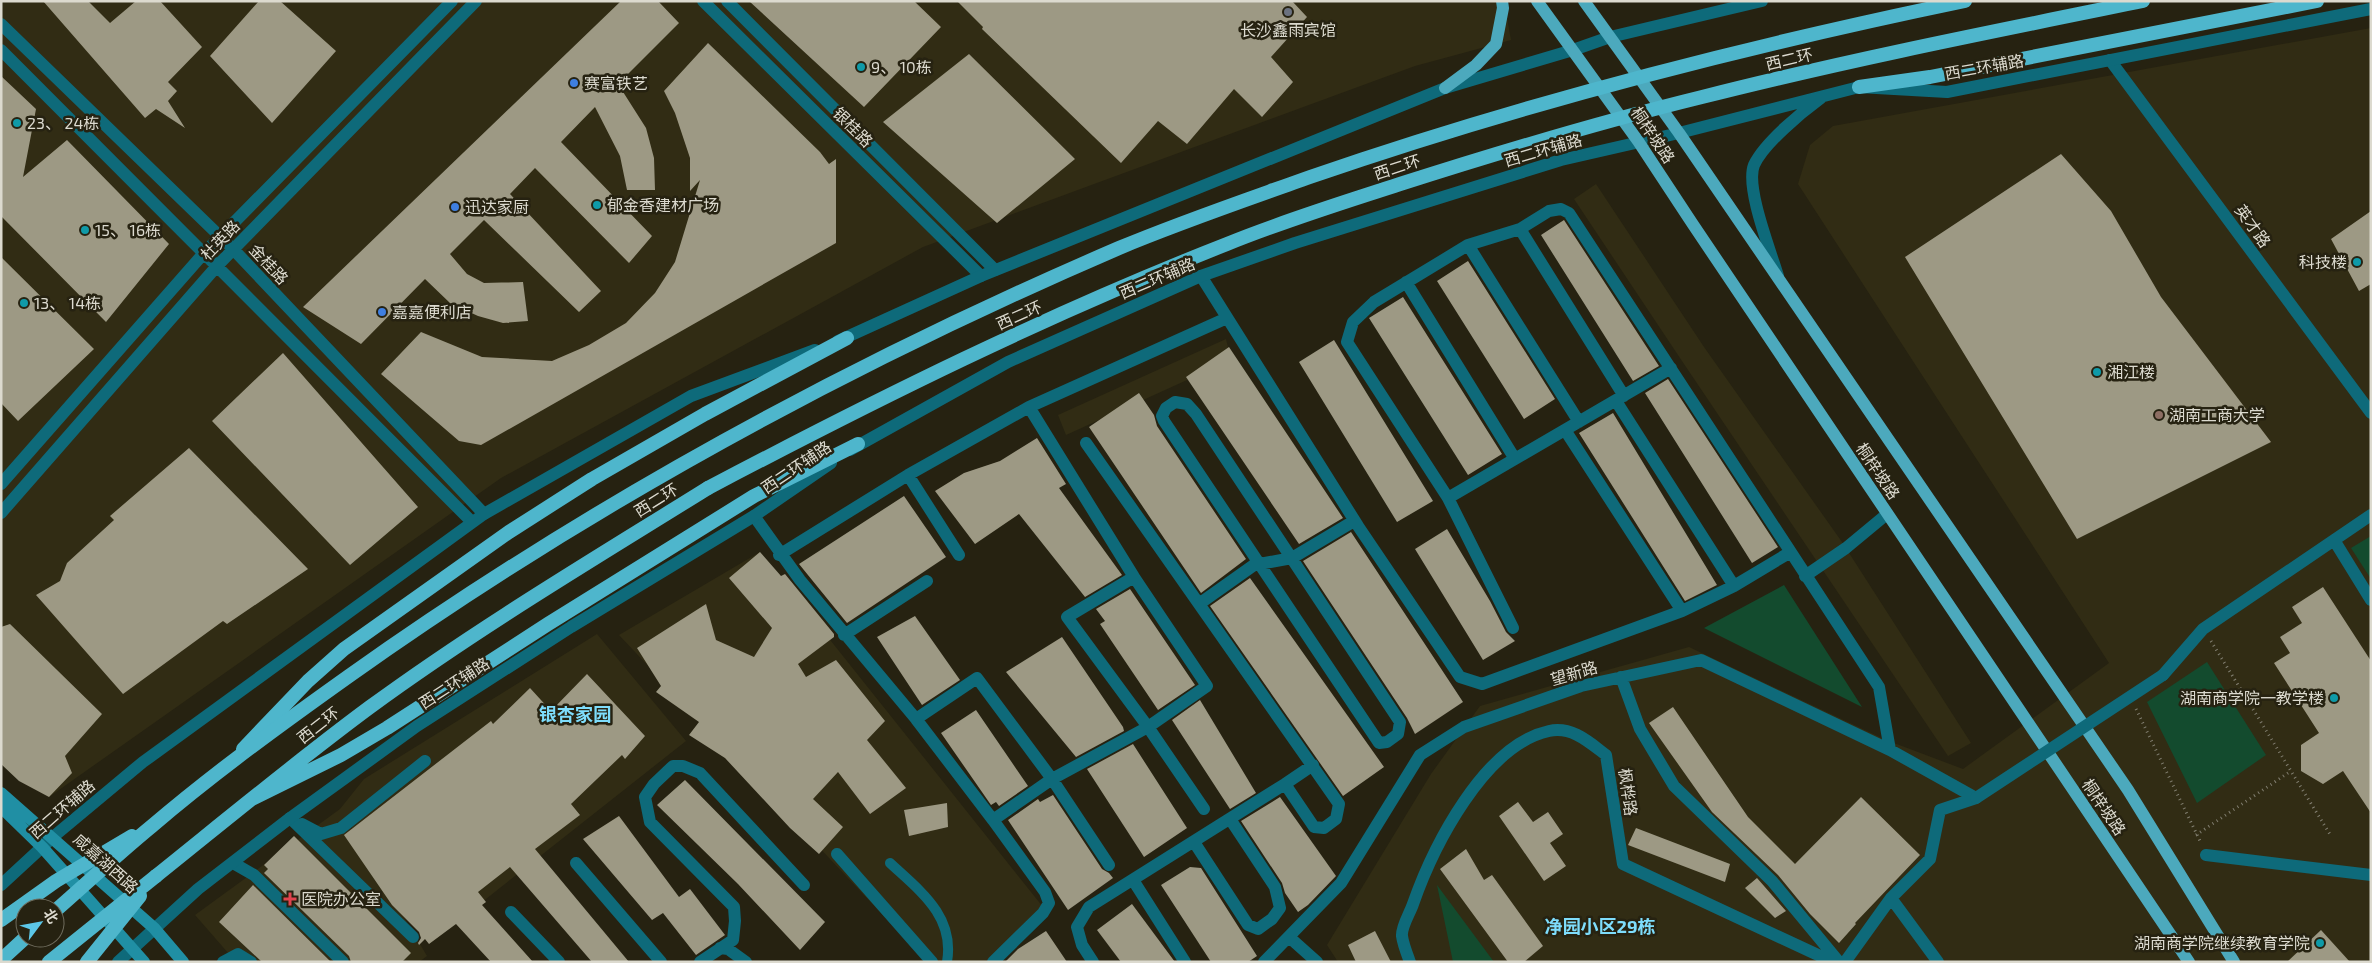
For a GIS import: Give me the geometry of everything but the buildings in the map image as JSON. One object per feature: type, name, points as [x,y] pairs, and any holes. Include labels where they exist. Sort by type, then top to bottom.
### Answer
[{"type":"highway","name":"西二环","points":[[65,902],[154,823],[288,720],[409,634],[506,569],[693,459],[873,362],[1120,248],[1218,210],[1361,160],[1515,111],[1728,54],[1964,1]]},
{"type":"highway","name":"西二环","points":[[49,962],[250,800],[370,707],[423,670],[555,583],[708,488],[896,391],[1136,282],[1228,243],[1345,202],[1506,150],[1702,96],[1896,52],[2143,1]]},
{"type":"highway","points":[[1859,87],[1930,77],[2317,1]]},
{"type":"highway","points":[[224,770],[270,719],[344,649],[451,572],[592,479],[705,414],[847,338]]},
{"type":"highway","points":[[250,800],[341,755],[387,728],[548,624],[754,496],[858,444]]},
{"type":"highway","points":[[1,920],[92,858],[154,823]]},
{"type":"highway","points":[[87,962],[156,876]]},
{"type":"highway","points":[[1,960],[15,947]]},
{"type":"main road","points":[[1445,88],[1476,65],[1496,44],[1503,8],[1502,1]]},
{"type":"main road","name":"桐梓坡路","points":[[1537,1],[1638,141],[2189,962]]},
{"type":"main road","name":"桐梓坡路","points":[[1584,1],[1679,133],[2122,782],[2234,962]]},
{"type":"main road","name":"咸嘉湖西路","points":[[1,792],[154,928],[183,962]]},
{"type":"main road","name":"咸嘉湖西路","points":[[1,807],[42,847],[144,962]]},
{"type":"street","name":"杜英路","points":[[1,484],[204,253],[452,1]]},
{"type":"street","name":"杜英路","points":[[1,513],[217,266],[476,1]]},
{"type":"street","name":"银桂路","points":[[703,1],[981,276]]},
{"type":"street","name":"银桂路","points":[[727,1],[995,270]]},
{"type":"street","name":"西二环辅路","points":[[1,885],[53,837],[143,762],[472,522],[691,396],[847,338],[995,270],[1445,88],[1610,37],[1762,1]]},
{"type":"street","name":"西二环辅路","points":[[118,962],[198,889],[290,818],[417,726],[475,688],[754,516],[858,444],[1008,362],[1201,276],[1295,243],[1561,160],[1679,133],[1827,93],[1859,87],[1947,92],[2371,8]]},
{"type":"street","name":"金桂路","points":[[1,24],[234,250],[484,514]]},
{"type":"street","points":[[1,50],[472,522]]},
{"type":"street","name":"英才路","points":[[2110,60],[2371,413]]},
{"type":"street","points":[[1780,281],[1754,201],[1754,166],[1772,142],[1802,112],[1827,93]]},
{"type":"street","points":[[1513,628],[1448,498],[1347,342],[1353,322],[1374,302],[1406,282],[1468,245],[1520,229],[1549,211],[1560,209],[1569,213],[1879,687],[1890,750]]},
{"type":"street","points":[[1520,229],[1620,399],[1734,586]]},
{"type":"street","points":[[1468,245],[1579,422]]},
{"type":"street","points":[[1201,276],[1354,521],[1460,677],[1482,684],[1682,611],[1734,586],[1790,553]]},
{"type":"street","points":[[1406,282],[1515,460]]},
{"type":"street","points":[[780,554],[908,475],[1029,407],[1228,318]]},
{"type":"street","points":[[1448,498],[1672,368]]},
{"type":"street","points":[[1175,402],[1187,404],[1196,414],[1292,558],[1400,722],[1398,734],[1387,742],[1379,743],[1258,565],[1164,422],[1162,416],[1166,408],[1175,402]]},
{"type":"street","points":[[993,820],[1052,779],[1148,727],[1207,686],[1134,577],[1029,407]]},
{"type":"street","points":[[1565,430],[1682,611]]},
{"type":"street","points":[[1086,443],[1339,804],[1336,819],[1324,828],[1314,827],[1285,784]]},
{"type":"street","points":[[908,475],[959,555]]},
{"type":"street","points":[[1805,576],[1846,548],[1887,514]]},
{"type":"street","points":[[1845,962],[1891,898],[1930,859],[1940,810],[1976,798],[2163,675],[2203,629],[2371,515]]},
{"type":"street","points":[[754,516],[780,554],[916,719],[1045,892],[1049,902],[1043,913],[993,962]]},
{"type":"street","points":[[1199,604],[1258,565],[1292,558],[1354,521]]},
{"type":"street","points":[[2334,540],[2371,600]]},
{"type":"street","points":[[1134,577],[1067,616],[1204,808]]},
{"type":"street","points":[[844,634],[927,581]]},
{"type":"street","name":"望新路","points":[[1264,962],[1341,883],[1420,755],[1464,727],[1581,686],[1701,660],[1890,750],[1976,798]]},
{"type":"street","points":[[1621,677],[1640,730],[1674,786],[1772,881],[1839,962]]},
{"type":"street","points":[[916,719],[977,678],[1052,779],[1109,865]]},
{"type":"street","name":"枫桦路","points":[[1410,962],[1402,935],[1417,891],[1454,816],[1487,771],[1518,743],[1550,731],[1577,733],[1606,755],[1624,864],[1834,962]]},
{"type":"street","points":[[290,818],[321,834],[341,828],[425,761]]},
{"type":"street","points":[[1093,962],[1082,945],[1077,927],[1089,908],[1313,765]]},
{"type":"street","points":[[700,962],[733,940],[734,907],[650,822],[645,797],[654,784],[673,766],[683,766],[700,772],[804,886]]},
{"type":"street","points":[[290,818],[413,937]]},
{"type":"street","points":[[1194,842],[1248,926],[1258,929],[1272,919],[1280,908],[1275,886],[1230,819]]},
{"type":"street","points":[[837,854],[932,962]]},
{"type":"street","points":[[2206,855],[2371,875]]},
{"type":"street","points":[[233,863],[254,875],[343,962]]},
{"type":"street","points":[[576,864],[661,962]]},
{"type":"street","points":[[1133,880],[1185,962]]},
{"type":"street","points":[[1891,898],[1938,962]]},
{"type":"street","points":[[511,912],[559,962]]},
{"type":"street","points":[[1289,937],[1317,962]]},
{"type":"street","points":[[720,948],[728,949],[746,962]]},
{"type":"street","points":[[223,962],[238,954],[250,962]]},
{"type":"lane","points":[[890,863],[933,904],[948,935],[947,962]]},
{"type":"path","points":[[2203,629],[2331,836]]},
{"type":"path","points":[[2132,701],[2206,855]]},
{"type":"path","points":[[2196,835],[2291,771]]},
{"type":"shaded area","points":[[1,1],[1504,1],[1511,40],[1415,66],[923,247],[501,478],[49,797],[1,753]]},
{"type":"shaded area","name":"湖南工商大学","points":[[2371,28],[2371,962],[1338,962],[1327,945],[1431,774],[1480,706],[1689,647],[1886,740],[1963,769],[2109,663],[1798,184],[1810,145],[1833,126]]},
{"type":"shaded area","points":[[1596,184],[1704,347],[1842,542],[1971,743],[1948,756],[1682,361],[1574,199]]},
{"type":"shaded area","points":[[1226,339],[1231,360],[1066,435],[1058,415]]},
{"type":"shaded area","points":[[760,552],[1043,907],[991,962],[927,962],[619,635]]},
{"type":"shaded area","points":[[597,634],[686,741],[429,944],[347,821],[427,956],[419,962],[236,962],[195,915],[340,809],[364,779]]},
{"type":"green space","points":[[2371,536],[2371,579],[2351,548]]},
{"type":"green space","points":[[1784,585],[1862,707],[1704,628]]},
{"type":"green space","points":[[2207,662],[2266,755],[2197,803],[2147,702]]},
{"type":"green space","points":[[1437,885],[1494,962],[1453,962]]},
{"type":"place","name":"长沙鑫雨宾馆","points":[[1288,12]]},
{"type":"place","name":"9、 10栋","points":[[861,67]]},
{"type":"place","name":"赛富铁艺","points":[[574,83]]},
{"type":"place","name":"23、 24栋","points":[[17,123]]},
{"type":"place","name":"郁金香建材广场","points":[[597,205]]},
{"type":"place","name":"迅达家厨","points":[[455,207]]},
{"type":"place","name":"15、 16栋","points":[[85,230]]},
{"type":"place","name":"科技楼","points":[[2357,262]]},
{"type":"place","name":"13、 14栋","points":[[24,303]]},
{"type":"place","name":"嘉嘉便利店","points":[[382,312]]},
{"type":"place","name":"湘江楼","points":[[2097,372]]},
{"type":"place","name":"湖南工商大学","points":[[2159,415]]},
{"type":"place","name":"湖南商学院一教学楼","points":[[2334,698]]},
{"type":"place","name":"医院办公室","points":[[290,899]]},
{"type":"place","name":"湖南商学院继续教育学院","points":[[2320,943]]},
{"type":"district","name":"银杏家园","points":[[575,715]]},
{"type":"district","name":"净园小区29栋","points":[[1600,927]]}]
